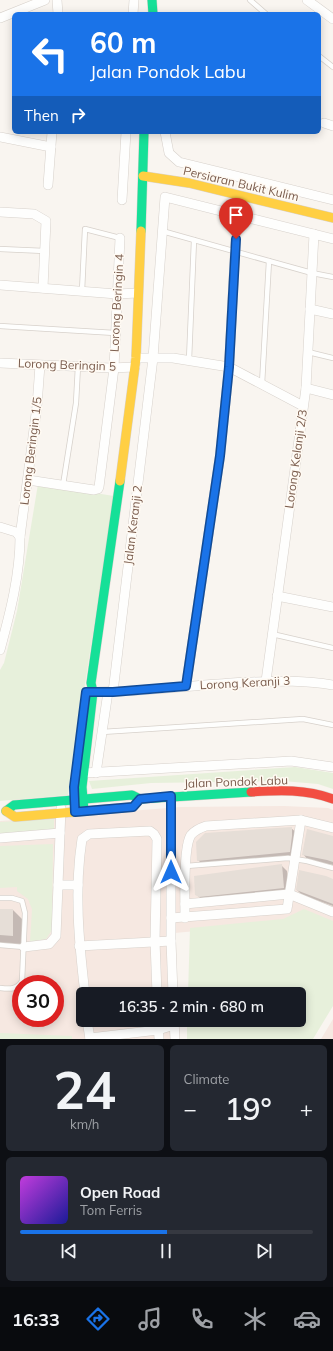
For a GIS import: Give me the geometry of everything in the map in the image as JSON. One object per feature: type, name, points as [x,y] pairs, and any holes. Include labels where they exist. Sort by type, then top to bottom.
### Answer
[{"type":"street","points":[[15,12],[45,0]]},
{"type":"street","points":[[57,0],[58,12]]},
{"type":"street","points":[[133,12],[134,0]]},
{"type":"street","points":[[152,0],[153,12]]},
{"type":"street","points":[[307,0],[333,19]]},
{"type":"street","points":[[315,6],[324,0]]},
{"type":"street","points":[[0,18],[12,13]]},
{"type":"street","points":[[48,185],[52,134]]},
{"type":"street","points":[[79,812],[78,799],[74,787],[116,514],[136,363],[144,134],[126,134],[122,200]]},
{"type":"street","points":[[165,134],[169,153],[179,162],[333,200]]},
{"type":"street","points":[[0,137],[51,147]]},
{"type":"street","name":"Persiaran Bukit Kulim","points":[[143,176],[189,183],[333,218]]},
{"type":"street","name":"Jalan Keranji 2","points":[[96,773],[110,692],[153,358],[164,197],[237,215]]},
{"type":"street","points":[[0,212],[34,214],[46,221],[43,288]]},
{"type":"street","points":[[186,686],[220,456],[229,367],[237,215],[333,239]]},
{"type":"street","name":"Lorong Kelanji 2/3","points":[[266,682],[306,388],[314,234]]},
{"type":"street","name":"Lorong Beringin 4","points":[[63,485],[94,490],[98,489],[99,487],[114,368],[120,238]]},
{"type":"street","points":[[0,285],[117,294],[138,293]]},
{"type":"street","points":[[310,310],[333,314]]},
{"type":"street","name":"Lorong Beringin 5","points":[[0,363],[114,368],[153,358],[189,360],[229,367],[303,406]]},
{"type":"street","name":"Lorong Beringin 1/5","points":[[0,650],[4,619],[20,554],[20,537],[37,406],[40,364]]},
{"type":"street","points":[[306,388],[333,395]]},
{"type":"street","points":[[28,480],[63,485]]},
{"type":"street","points":[[0,527],[16,532],[20,537]]},
{"type":"street","points":[[277,596],[333,607]]},
{"type":"street","name":"Lorong Keranji 3","points":[[90,689],[110,692],[289,680],[333,685]]},
{"type":"street","points":[[78,799],[84,773],[90,689]]},
{"type":"street","points":[[84,773],[291,760],[333,767]]},
{"type":"street","name":"Jalan Pondok Labu","points":[[3,812],[14,805],[132,795],[140,799],[285,790],[322,795],[333,799]]},
{"type":"street","points":[[171,796],[171,941],[173,987]]},
{"type":"street","name":"Jalan Pondok Labu","points":[[3,812],[15,817],[133,807],[140,799]]},
{"type":"street","points":[[24,947],[49,944],[54,939],[56,930],[58,885],[61,813],[60,801]]},
{"type":"street","points":[[171,918],[185,918],[287,908],[301,820]]},
{"type":"street","points":[[185,918],[188,841],[197,829],[206,826],[301,820],[333,828]]},
{"type":"street","points":[[84,987],[79,946],[78,885],[82,840],[89,834],[150,831],[157,839],[155,941],[157,987]]},
{"type":"street","points":[[0,838],[60,833]]},
{"type":"street","points":[[58,885],[78,885]]},
{"type":"street","points":[[185,904],[289,894],[333,912]]},
{"type":"street","points":[[79,946],[171,941]]},
{"type":"street","points":[[89,1027],[90,1039],[158,1034],[168,1027]]},
{"type":"street","points":[[174,1027],[175,1039]]},
{"type":"lane","points":[[250,0],[264,12]]},
{"type":"lane","points":[[321,58],[333,67]]},
{"type":"lane","points":[[82,291],[85,229],[120,238]]},
{"type":"lane","points":[[162,231],[312,273],[333,277]]},
{"type":"lane","points":[[189,360],[194,240]]},
{"type":"lane","points":[[0,249],[45,252]]},
{"type":"lane","points":[[262,384],[269,261]]},
{"type":"lane","points":[[0,326],[115,334]]},
{"type":"lane","points":[[308,352],[333,358]]},
{"type":"lane","points":[[63,485],[76,403],[78,366]]},
{"type":"lane","points":[[272,634],[333,648]]},
{"type":"lane","points":[[102,732],[303,718],[333,725]]},
{"type":"lane","points":[[186,866],[288,858],[333,868]]},
{"type":"lane","points":[[0,898],[12,898],[22,901],[25,913],[22,981],[21,984],[13,989],[0,988]]},
{"type":"lane","points":[[0,945],[24,947]]},
{"type":"shaded area","points":[[284,806],[328,808],[333,810],[333,935],[300,921],[175,933],[175,987],[76,987],[76,1027],[175,1027],[176,1039],[0,1039],[0,821],[181,807]]},
{"type":"shaded area","points":[[333,1019],[333,1039],[321,1039]]},
{"type":"green space","points":[[38,484],[114,496],[68,795],[0,801],[0,670],[4,663],[17,611]]},
{"type":"green space","points":[[295,767],[333,773],[333,789],[318,784],[283,781],[151,783],[92,789],[89,781]]},
{"type":"green space","points":[[54,819],[54,829],[47,832],[0,835],[0,822]]},
{"type":"green space","points":[[53,844],[52,930],[46,939],[30,942],[32,909],[28,899],[17,891],[17,887],[0,888],[0,846]]},
{"type":"green space","points":[[304,909],[333,921],[333,1006],[313,1039],[187,1039],[187,1027],[306,1027],[306,987],[188,987],[190,928],[283,919]]},
{"type":"green space","points":[[0,1033],[72,1036],[72,1039],[0,1039]]},
{"type":"building","points":[[292,827],[290,852],[197,861],[196,842],[205,833]]},
{"type":"building","points":[[307,829],[333,836],[333,862],[302,855]]},
{"type":"building","points":[[282,864],[284,888],[199,897],[195,895],[194,876]]},
{"type":"building","points":[[299,870],[333,879],[333,904],[296,890]]},
{"type":"building","points":[[0,909],[13,909],[13,936],[0,935]]},
{"type":"traffic: fast","points":[[152,0],[153,12]]},
{"type":"traffic: fast","points":[[141,231],[144,134]]},
{"type":"traffic: fast","points":[[84,811],[82,787],[93,692],[91,683],[120,481]]},
{"type":"traffic: fast","points":[[6,811],[14,805],[132,795],[140,799],[251,792]]},
{"type":"traffic: slow","points":[[143,176],[189,183],[333,218]]},
{"type":"traffic: slow","points":[[120,481],[136,358],[141,231]]},
{"type":"traffic: slow","points":[[6,811],[15,817],[133,807],[140,799]]},
{"type":"traffic: jam","points":[[251,792],[303,792],[313,793],[333,799]]},
{"type":"route","points":[[171,872],[171,796],[140,799],[133,807],[75,812],[74,787],[86,692],[113,692],[186,686],[220,456],[229,367],[236,239]]}]
